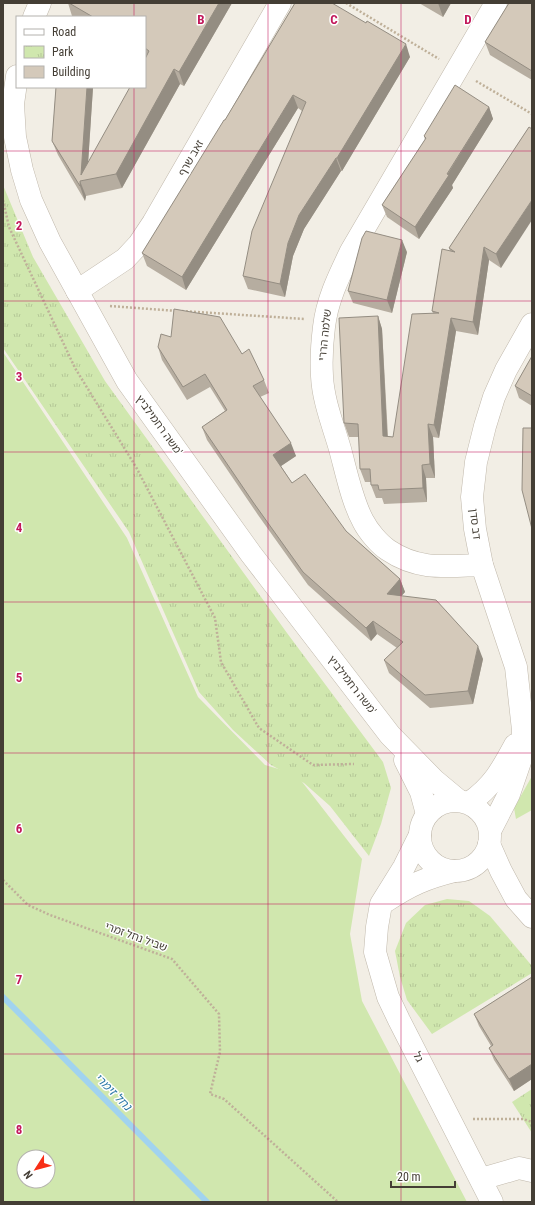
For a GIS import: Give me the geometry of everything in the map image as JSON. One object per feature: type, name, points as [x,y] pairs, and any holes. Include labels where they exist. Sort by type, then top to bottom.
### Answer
[{"type":"street","points":[[34,16],[40,3]]},
{"type":"street","name":"זאב שרף","points":[[81,298],[125,259],[139,244],[153,223],[280,3]]},
{"type":"street","name":"שלמה הררי","points":[[482,565],[423,566],[404,560],[387,550],[373,536],[363,521],[351,488],[330,414],[322,377],[322,352],[328,303],[337,279],[351,251],[496,3]]},
{"type":"street","name":"משה רחמילביץ'","points":[[16,83],[13,104],[15,137],[22,170],[31,200],[50,242],[81,298],[132,388],[251,554],[390,735],[408,765],[421,792],[427,814]]},
{"type":"street","name":"דב סדן","points":[[489,838],[509,794],[522,756],[523,730],[516,667],[482,565],[475,529],[472,497],[476,462],[494,397],[506,370],[532,324]]},
{"type":"street","points":[[516,899],[498,886],[461,869],[447,870],[436,865],[428,857],[422,846],[420,835],[427,814],[434,808],[442,803],[463,802],[481,794],[493,782],[523,730]]},
{"type":"street","name":"משה רחמילביץ'","points":[[390,735],[434,780],[463,802]]},
{"type":"street","points":[[463,802],[477,809],[488,823],[489,838],[501,872],[516,899],[532,918]]},
{"type":"street","name":"גל","points":[[420,835],[404,867],[381,904],[377,927],[376,952],[388,997],[492,1202]]},
{"type":"street","points":[[381,904],[403,889],[428,877],[461,869],[478,862],[485,854],[489,838]]},
{"type":"street","points":[[481,1179],[518,1168],[532,1171]]},
{"type":"path","points":[[3,200],[9,227],[75,368],[136,467],[215,618],[221,662],[259,728],[313,765],[354,764]]},
{"type":"path","points":[[81,298],[325,320]]},
{"type":"path","name":"שביל נחל זמרי","points":[[3,880],[28,905],[50,915],[172,958],[219,1014],[220,1052],[210,1094],[224,1099],[338,1202]]},
{"type":"path","points":[[450,1119],[523,1119],[532,1122]]},
{"type":"green space","points":[[3,185],[33,257],[105,381],[287,633],[383,762],[391,788],[381,824],[369,856],[330,806],[304,783],[271,765],[233,730],[199,692],[129,532],[3,348]]},
{"type":"green space","points":[[3,352],[127,538],[198,697],[265,765],[296,774],[362,859],[350,934],[362,1001],[467,1202],[3,1202]]},
{"type":"green space","points":[[532,776],[532,810],[516,819],[514,808]]},
{"type":"green space","points":[[447,899],[469,901],[490,916],[532,966],[532,973],[432,1034],[407,1000],[400,977],[395,951],[406,923],[425,905]]},
{"type":"green space","points":[[532,1089],[532,1133],[512,1102]]},
{"type":"building","points":[[69,3],[219,3],[179,72],[174,69],[116,174],[80,181],[80,186],[52,141],[56,88],[87,88],[81,175],[129,88],[146,88],[146,57],[149,51],[146,49],[146,16],[91,16]]},
{"type":"building","points":[[295,3],[332,3],[366,23],[367,21],[406,44],[337,158],[299,215],[288,243],[280,284],[243,276],[252,231],[306,102],[293,95],[182,277],[142,253],[225,120]]},
{"type":"building","points":[[509,3],[532,3],[532,71],[485,42]]},
{"type":"building","points":[[455,85],[489,107],[447,174],[449,175],[415,227],[382,205],[426,138],[424,136]]},
{"type":"building","points":[[529,127],[532,129],[532,200],[496,254],[484,247],[473,322],[451,318],[434,425],[428,424],[430,464],[422,465],[423,488],[379,490],[378,485],[371,485],[370,469],[360,469],[358,424],[344,423],[339,318],[378,316],[383,436],[393,437],[412,314],[439,313],[432,311],[442,249],[455,252],[449,248]]},
{"type":"building","points":[[366,231],[402,240],[387,300],[348,291],[362,238]]},
{"type":"building","points":[[174,309],[220,317],[242,354],[249,349],[264,380],[253,386],[291,443],[273,455],[292,483],[305,474],[346,531],[400,579],[387,594],[436,600],[478,646],[468,691],[425,695],[384,660],[403,642],[373,621],[366,628],[303,572],[202,427],[227,410],[205,374],[183,387],[158,347],[161,334],[171,337]]},
{"type":"building","points":[[532,356],[532,396],[515,386]]},
{"type":"building","points":[[523,428],[532,428],[532,529],[522,490]]},
{"type":"building","points":[[532,977],[532,1064],[509,1079],[489,1048],[493,1045],[474,1014]]},
{"type":"waterway","name":"נחל זימרי","points":[[3,997],[207,1202]]}]
